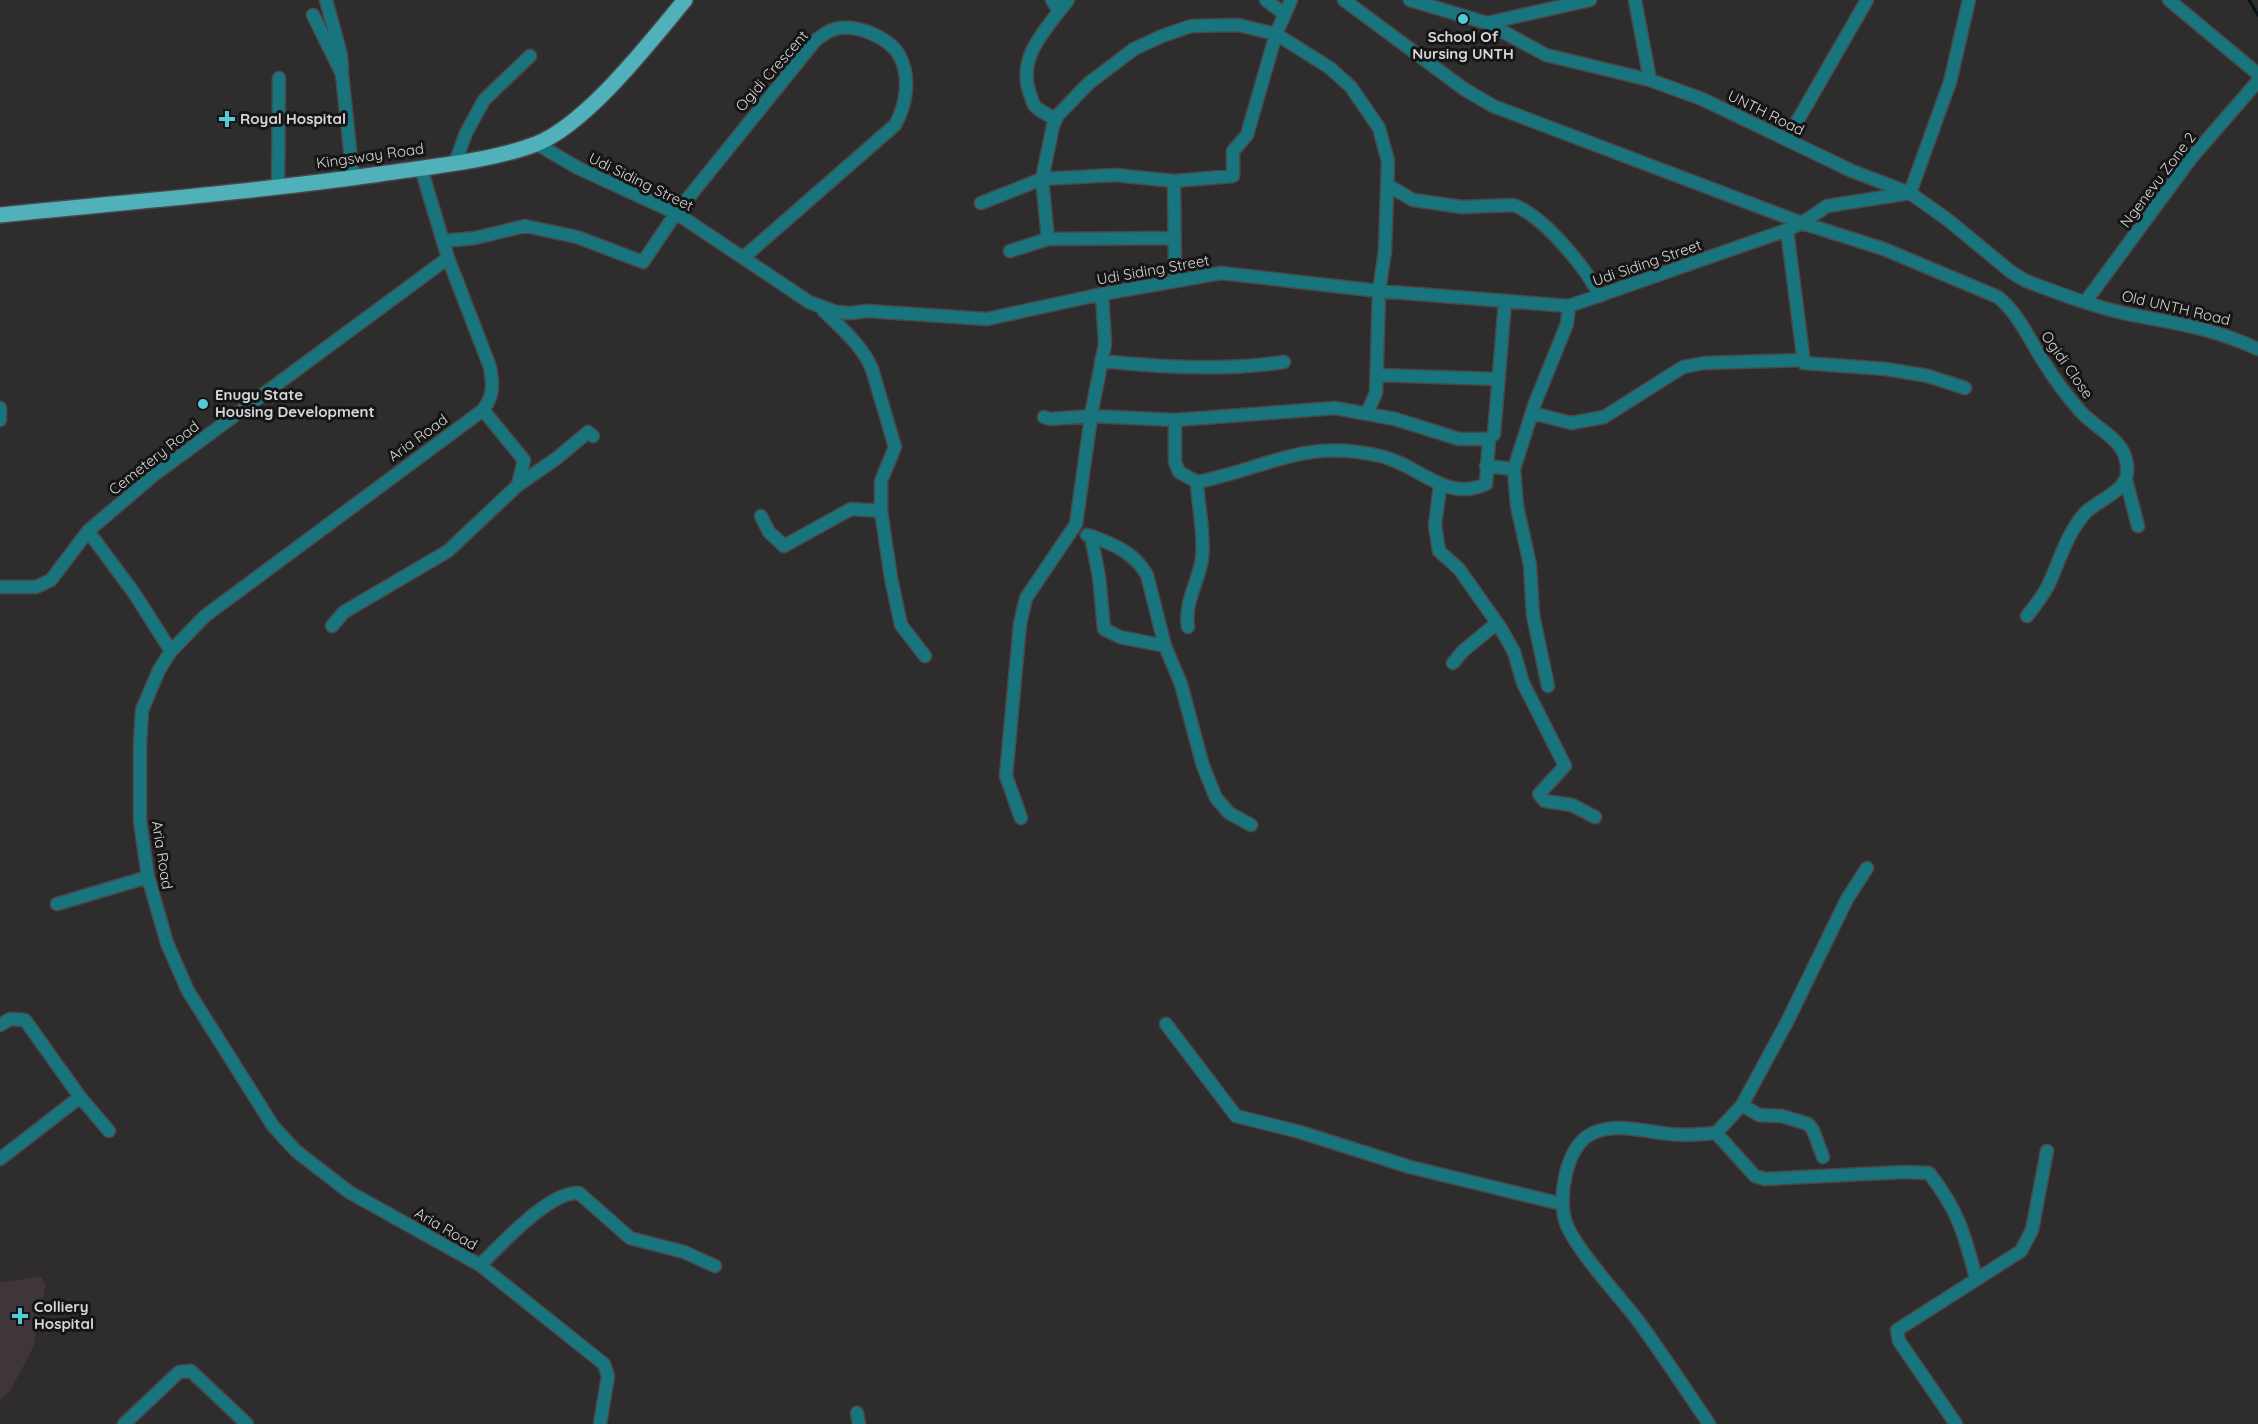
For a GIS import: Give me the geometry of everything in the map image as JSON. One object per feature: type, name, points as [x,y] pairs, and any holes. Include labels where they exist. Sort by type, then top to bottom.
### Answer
[{"type":"main road","name":"Kingsway Road","points":[[0,214],[353,178],[455,163],[537,144],[581,114],[610,86],[685,0]]},
{"type":"street","points":[[326,0],[341,56],[353,178]]},
{"type":"street","points":[[1052,0],[1059,11]]},
{"type":"street","points":[[1055,119],[1034,105],[1025,82],[1029,56],[1068,0]]},
{"type":"street","points":[[1266,0],[1284,14]]},
{"type":"street","points":[[981,203],[1042,180],[1115,175],[1174,181],[1233,176],[1233,151],[1246,135],[1276,34],[1291,0]]},
{"type":"street","name":"Ogidi Close","points":[[1344,0],[1478,99],[1802,224],[1824,228],[1913,260],[1998,297],[2009,306],[2046,365],[2080,411],[2112,437],[2124,451],[2127,462],[2126,480],[2138,526]]},
{"type":"street","name":"UNTH Road","points":[[1410,0],[1487,23],[1546,55],[1650,80],[1723,108],[1852,171],[1910,193],[1948,220],[2011,272],[2026,281],[2086,301]]},
{"type":"street","points":[[1487,23],[1590,0]]},
{"type":"street","points":[[1635,0],[1650,80]]},
{"type":"street","points":[[1787,139],[1867,0]]},
{"type":"street","points":[[1910,193],[1950,82],[1969,0]]},
{"type":"street","points":[[2169,0],[2258,74]]},
{"type":"street","points":[[313,15],[342,74]]},
{"type":"street","points":[[1048,239],[1042,180],[1055,119],[1106,68],[1162,36],[1191,26],[1238,25],[1276,34],[1330,68],[1351,87],[1370,112],[1383,139],[1388,161],[1389,186],[1385,251],[1379,291],[1376,393],[1367,413]]},
{"type":"street","name":"Ogidi Crescent","points":[[443,241],[475,238],[525,226],[577,237],[643,262],[676,213],[785,75],[826,32],[844,27],[860,30],[892,45],[901,58],[906,100],[895,125],[744,257]]},
{"type":"street","points":[[455,163],[466,133],[484,100],[530,56]]},
{"type":"street","points":[[278,186],[279,78]]},
{"type":"street","name":"Ngenevu Zone 2","points":[[2086,301],[2192,157],[2258,81]]},
{"type":"street","name":"Udi Siding Street","points":[[537,144],[578,168],[676,213],[791,291],[820,307],[850,313],[867,311],[987,319],[1102,294],[1221,273],[1379,291],[1569,306],[1787,230],[1802,224],[1827,206],[1910,193]]},
{"type":"street","points":[[421,168],[448,258],[490,367],[492,394],[483,410],[524,460],[518,485]]},
{"type":"street","points":[[1174,181],[1172,238],[1175,281]]},
{"type":"street","points":[[1389,186],[1413,200],[1462,207],[1513,205],[1521,208],[1551,233],[1593,280],[1600,296]]},
{"type":"street","points":[[1787,230],[1803,360],[1807,365],[1886,369],[1928,376],[1965,388]]},
{"type":"street","points":[[1010,250],[1048,239],[1172,238]]},
{"type":"street","name":"Cemetery Road","points":[[0,587],[36,587],[45,584],[88,531],[154,475],[448,258]]},
{"type":"street","points":[[1022,818],[1006,776],[1020,624],[1026,598],[1075,530],[1105,344],[1102,294]]},
{"type":"street","name":"Old UNTH Road","points":[[2086,301],[2127,314],[2192,325],[2234,337],[2258,349]]},
{"type":"street","points":[[1175,420],[1175,462],[1179,472],[1197,482],[1226,476],[1288,455],[1337,448],[1395,460],[1423,474],[1440,486],[1464,489],[1483,486],[1486,484],[1489,439],[1494,434],[1505,302]]},
{"type":"street","points":[[1548,686],[1533,615],[1530,566],[1517,506],[1514,469],[1532,412],[1567,324],[1569,306]]},
{"type":"street","points":[[820,307],[853,340],[867,357],[872,369],[895,447],[881,481],[881,511],[901,625],[925,656]]},
{"type":"street","points":[[1532,412],[1571,423],[1604,417],[1683,367],[1704,363],[1803,360]]},
{"type":"street","points":[[1101,361],[1193,369],[1245,368],[1284,362]]},
{"type":"street","points":[[1377,375],[1497,380]]},
{"type":"street","points":[[0,408],[0,420]]},
{"type":"street","points":[[1044,417],[1050,419],[1092,416],[1175,420],[1284,414],[1335,408],[1395,419],[1459,439],[1489,439]]},
{"type":"street","name":"Aria Road","points":[[483,410],[205,616],[171,651],[159,670],[142,710],[139,771],[140,821],[148,877],[167,943],[188,991],[273,1126],[285,1141],[349,1192],[480,1265],[604,1364],[608,1376],[600,1424]]},
{"type":"street","points":[[332,626],[344,612],[448,551],[518,485],[557,458],[588,432],[593,436]]},
{"type":"street","points":[[1486,466],[1514,469]]},
{"type":"street","points":[[2027,616],[2046,589],[2071,531],[2088,510],[2126,480]]},
{"type":"street","points":[[1188,627],[1188,600],[1202,558],[1197,482]]},
{"type":"street","points":[[1440,486],[1435,525],[1439,551],[1459,569],[1497,623],[1514,652],[1523,683],[1565,766],[1539,794],[1545,801],[1572,805],[1595,817]]},
{"type":"street","points":[[761,516],[769,532],[784,546],[851,509],[881,511]]},
{"type":"street","points":[[1075,530],[1113,544],[1142,565],[1154,595],[1165,646],[1181,684],[1203,766],[1216,798],[1229,813],[1251,825]]},
{"type":"street","points":[[88,531],[134,593],[171,651]]},
{"type":"street","points":[[1090,536],[1099,577],[1104,629],[1120,637],[1165,646]]},
{"type":"street","points":[[1453,663],[1463,651],[1497,623]]},
{"type":"street","points":[[1709,1424],[1640,1323],[1575,1240],[1566,1223],[1562,1204],[1564,1177],[1584,1139],[1593,1133],[1616,1128],[1670,1134],[1716,1133],[1742,1105],[1787,1022],[1847,899],[1867,868]]},
{"type":"street","points":[[57,904],[148,877]]},
{"type":"street","points":[[0,1025],[10,1019],[25,1020],[80,1097],[109,1131]]},
{"type":"street","points":[[1166,1024],[1236,1116],[1299,1132],[1410,1167],[1562,1204]]},
{"type":"street","points":[[0,1159],[80,1097]]},
{"type":"street","points":[[1742,1105],[1759,1115],[1782,1116],[1808,1124],[1823,1157]]},
{"type":"street","points":[[1716,1133],[1755,1176],[1765,1179],[1905,1172],[1929,1173],[1954,1207],[1976,1278]]},
{"type":"street","points":[[1956,1424],[1896,1335],[1897,1330],[2021,1251],[2032,1230],[2047,1151]]},
{"type":"street","points":[[480,1265],[524,1223],[558,1198],[572,1192],[579,1193],[618,1230],[630,1238],[684,1252],[714,1266]]},
{"type":"street","points":[[124,1424],[179,1372],[191,1371],[247,1424]]},
{"type":"shaded area","name":"Colliery Hospital","points":[[41,1277],[46,1284],[33,1348],[10,1391],[0,1400],[0,1282]]},
{"type":"waterway","points":[[2249,0],[2258,15]]},
{"type":"place","name":"School Of Nursing UNTH","points":[[1463,19]]},
{"type":"place","name":"Royal Hospital","points":[[227,119]]},
{"type":"place","name":"Enugu State Housing Development","points":[[203,404]]},
{"type":"place","name":"Colliery Hospital","points":[[20,1316]]}]
